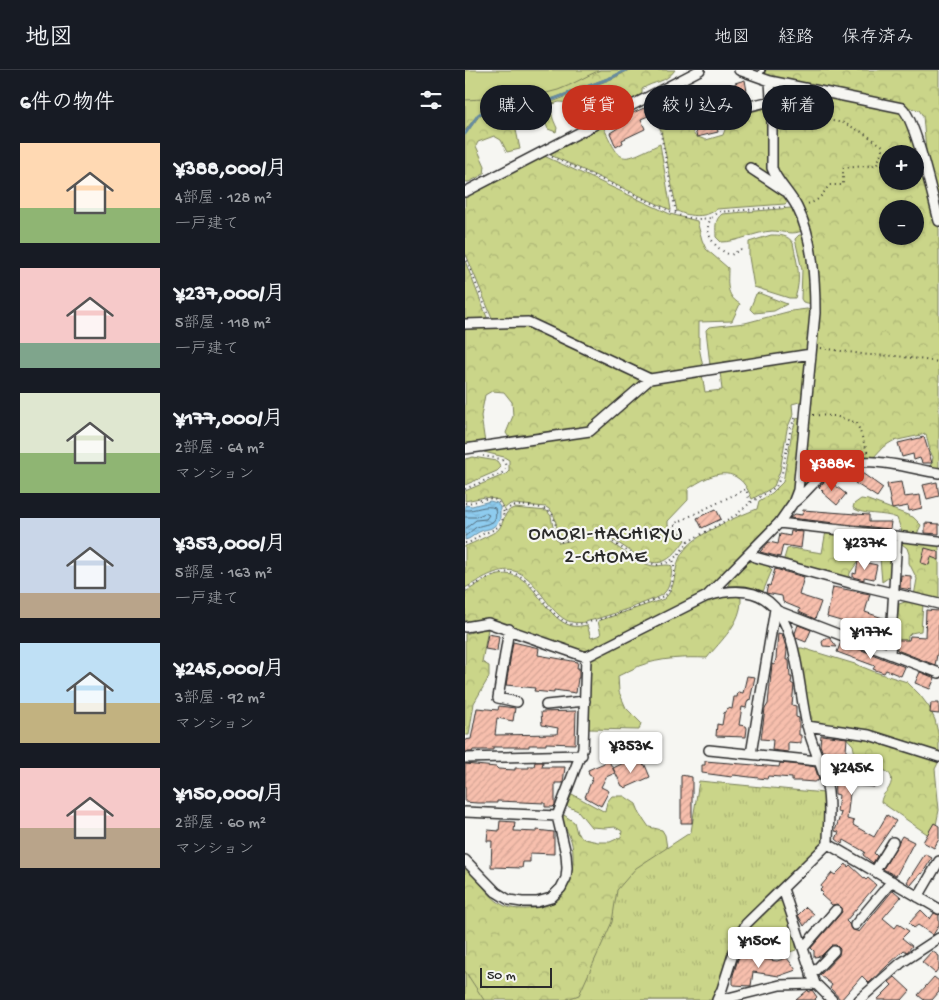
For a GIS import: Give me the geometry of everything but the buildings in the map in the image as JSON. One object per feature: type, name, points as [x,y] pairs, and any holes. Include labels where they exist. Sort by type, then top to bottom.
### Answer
[{"type":"street","points":[[673,85],[700,70]]},
{"type":"street","points":[[739,70],[761,74],[770,80],[903,108],[907,112],[917,140],[939,221]]},
{"type":"street","points":[[770,80],[770,85]]},
{"type":"street","points":[[465,192],[644,100]]},
{"type":"street","points":[[707,596],[779,523],[793,503],[798,490],[815,313],[813,264],[807,236],[796,205],[774,174],[772,168],[773,130]]},
{"type":"street","points":[[750,168],[787,192]]},
{"type":"street","points":[[465,324],[528,322],[650,379]]},
{"type":"street","points":[[465,449],[590,431],[650,379],[811,350]]},
{"type":"street","points":[[793,503],[803,496],[818,478],[829,470],[849,462],[870,461],[939,473]]},
{"type":"street","points":[[779,523],[939,541]]},
{"type":"street","points":[[890,654],[897,537]]},
{"type":"street","points":[[750,553],[755,557],[765,560],[939,604]]},
{"type":"street","points":[[465,628],[488,623],[586,657],[707,596],[724,591],[745,591],[764,598],[777,610],[789,632],[807,726],[828,794],[828,844],[746,924],[741,932],[722,989],[721,1000],[780,985],[815,984],[832,1000]]},
{"type":"street","points":[[777,610],[939,673]]},
{"type":"street","points":[[751,754],[777,610]]},
{"type":"street","points":[[509,629],[498,698],[517,702]]},
{"type":"street","points":[[465,860],[496,892],[509,900],[537,902],[551,898],[561,888],[566,878],[567,868],[566,854],[557,816],[582,756],[586,657]]},
{"type":"street","points":[[546,705],[585,702]]},
{"type":"street","points":[[807,726],[869,735],[939,758]]},
{"type":"street","points":[[709,750],[818,761]]},
{"type":"street","points":[[465,758],[582,756]]},
{"type":"street","points":[[465,812],[557,816]]},
{"type":"street","points":[[875,871],[893,842]]},
{"type":"street","points":[[828,844],[939,909]]},
{"type":"street","points":[[918,897],[939,861]]},
{"type":"street","points":[[855,925],[892,881]]},
{"type":"street","points":[[783,889],[815,984]]},
{"type":"street","points":[[803,948],[836,910]]},
{"type":"street","points":[[859,1000],[901,963],[939,938]]},
{"type":"street","points":[[811,974],[834,950]]},
{"type":"path","points":[[741,249],[731,255],[725,253],[713,243],[708,235],[711,218],[718,212],[813,203],[819,200],[829,185],[843,186],[843,168],[877,165],[883,146],[860,131],[834,122]]},
{"type":"path","points":[[660,130],[676,213]]},
{"type":"path","points":[[541,152],[676,213],[690,218],[711,218]]},
{"type":"path","points":[[465,256],[491,322]]},
{"type":"path","points":[[811,350],[869,356],[897,356],[939,362]]},
{"type":"path","points":[[465,543],[471,543],[480,535],[495,530],[501,523],[507,509],[515,506],[547,509],[554,517],[556,533],[560,542],[595,534],[605,537],[641,560],[652,564],[663,564],[673,559],[688,542],[736,515],[776,487],[782,473],[793,421],[797,415],[835,416],[857,423],[870,461]]},
{"type":"path","points":[[465,489],[502,472],[506,468],[505,463],[501,459],[481,456]]},
{"type":"path","points":[[688,542],[674,524],[746,489],[751,503]]},
{"type":"path","points":[[465,503],[472,503],[484,498],[496,500],[501,504],[504,513]]},
{"type":"path","points":[[465,590],[492,575],[509,572],[516,573],[528,582],[548,606],[565,621],[571,624],[586,623],[642,605],[667,594],[672,585],[675,568],[673,559]]},
{"type":"green space","points":[[465,70],[624,70],[589,85],[562,85],[562,95],[552,99],[552,85],[480,85],[480,113],[465,131]]},
{"type":"green space","points":[[600,70],[624,70],[589,85],[569,85]]},
{"type":"green space","points":[[629,70],[675,70],[664,80],[644,85],[642,94],[638,99],[634,100],[634,85],[596,85]]},
{"type":"green space","points":[[764,70],[939,70],[939,213],[927,162],[923,116],[919,110],[834,91],[834,85],[807,85],[763,74]]},
{"type":"green space","points":[[562,88],[562,95],[552,99],[552,92]]},
{"type":"green space","points":[[834,96],[901,110],[905,114],[916,145],[879,145],[879,190],[924,190],[924,172],[939,229],[939,469],[929,467],[933,457],[926,434],[893,441],[883,447],[873,458],[842,463],[801,494],[818,288],[793,194],[774,166],[774,130],[834,130]]},
{"type":"green space","points":[[562,98],[562,102],[553,104],[552,108],[552,102]]},
{"type":"green space","points":[[480,99],[480,114],[465,131],[465,100]]},
{"type":"green space","points":[[762,107],[762,130],[768,130],[768,161],[789,201],[785,204],[717,209],[703,215],[692,215],[677,211],[661,130],[691,130],[695,136],[706,140],[723,135],[725,130],[752,130],[752,109]]},
{"type":"green space","points":[[552,114],[557,128],[556,132],[551,130]]},
{"type":"green space","points":[[480,115],[480,130],[516,130],[520,149],[507,152],[501,140],[494,136],[478,142],[476,146],[485,166],[484,174],[469,182],[465,182],[465,135]]},
{"type":"green space","points":[[590,130],[605,130],[618,154],[623,157],[636,155],[660,144],[671,210],[546,153]]},
{"type":"green space","points":[[542,155],[670,214],[697,221],[706,249],[728,268],[730,293],[740,304],[732,321],[699,322],[699,347],[703,367],[650,376],[538,323],[493,320],[465,252],[465,194]]},
{"type":"green space","points":[[791,208],[795,210],[803,230],[799,232],[772,231],[721,242],[716,237],[717,222],[722,214]]},
{"type":"green space","points":[[771,235],[781,235],[793,243],[798,277],[795,298],[789,298],[754,287],[749,257],[749,242]]},
{"type":"green space","points":[[799,235],[804,235],[810,266],[812,304],[803,302],[801,299],[802,270],[795,239]]},
{"type":"green space","points":[[465,261],[488,320],[465,321]]},
{"type":"green space","points":[[759,293],[787,304],[774,311],[754,313],[750,309],[756,294]]},
{"type":"green space","points":[[807,309],[812,311],[808,349],[806,352],[710,365],[706,330],[709,327],[745,323],[791,311]]},
{"type":"green space","points":[[530,325],[641,379],[640,384],[586,427],[510,439],[506,433],[513,416],[512,402],[504,392],[492,391],[485,395],[481,416],[485,443],[465,446],[465,328]]},
{"type":"green space","points":[[802,359],[807,363],[803,401],[792,404],[793,415],[787,429],[780,471],[774,486],[752,499],[741,481],[733,475],[720,474],[688,489],[688,500],[668,521],[668,526],[678,530],[685,540],[675,553],[666,560],[658,563],[649,562],[596,532],[583,533],[562,540],[559,539],[553,513],[546,507],[510,504],[504,509],[499,500],[485,497],[465,501],[465,491],[509,471],[509,460],[484,452],[484,449],[591,433],[651,383],[657,381],[702,374],[705,392],[722,390],[720,371]]},
{"type":"green space","points":[[797,418],[801,419],[795,487],[790,499],[780,514],[706,590],[690,602],[586,652],[492,619],[465,624],[465,592],[499,575],[511,575],[521,579],[530,586],[553,614],[562,621],[572,626],[587,625],[591,638],[601,635],[598,621],[664,599],[671,590],[678,562],[685,549],[714,528],[757,509],[759,501],[772,493],[783,482],[792,432]]},
{"type":"green space","points":[[473,457],[497,461],[501,467],[497,471],[465,485],[465,459]]},
{"type":"green space","points":[[861,499],[913,517],[921,525],[917,534],[902,532],[897,518],[863,512],[853,508],[854,504]]},
{"type":"green space","points":[[510,509],[547,511],[551,516],[554,533],[559,543],[592,536],[604,538],[643,563],[652,566],[672,566],[668,588],[659,596],[638,605],[578,623],[568,621],[559,615],[529,579],[514,571],[508,570],[495,573],[465,588],[465,546],[498,530],[506,514]]},
{"type":"green space","points":[[826,531],[839,533],[838,551],[853,554],[859,550],[863,535],[894,540],[891,576],[882,582],[880,558],[859,560],[850,573],[849,580],[783,562],[787,549],[791,548],[822,553]]},
{"type":"green space","points":[[900,539],[939,543],[939,601],[914,596],[917,579],[909,563],[907,548]]},
{"type":"green space","points":[[754,560],[766,564],[772,570],[762,594],[750,589],[728,586],[737,570]]},
{"type":"green space","points":[[735,595],[741,598],[738,615],[730,631],[707,658],[655,661],[618,676],[619,692],[626,708],[641,723],[639,730],[588,729],[591,659],[711,597]]},
{"type":"green space","points":[[908,601],[923,604],[921,631],[911,633],[908,636],[905,655],[897,650],[895,640],[899,604]]},
{"type":"green space","points":[[488,629],[482,662],[489,666],[489,677],[474,703],[469,735],[465,735],[465,634]]},
{"type":"green space","points":[[796,648],[802,648],[855,664],[907,682],[929,707],[935,720],[939,737],[939,755],[811,723]]},
{"type":"green space","points":[[840,731],[939,761],[935,769],[939,810],[936,825],[930,836],[881,802],[883,795],[889,788],[891,776],[884,770],[861,768],[856,760],[853,745]]},
{"type":"green space","points":[[699,781],[824,793],[826,802],[824,844],[780,887],[747,915],[737,931],[720,989],[713,1000],[565,1000],[579,995],[612,922],[617,890],[636,868],[691,832]]},
{"type":"green space","points":[[572,794],[605,812],[607,802],[612,796],[624,796],[636,804],[649,827],[662,830],[665,835],[667,848],[780,887],[747,915],[737,931],[713,1000],[465,1000],[465,864],[487,891],[501,904],[514,908],[536,908],[560,898],[571,877],[573,850],[569,835],[561,822],[564,815],[574,822],[577,833],[584,839],[610,842],[621,837],[622,831],[615,827],[591,827],[578,811],[567,806]]},
{"type":"green space","points":[[780,901],[786,905],[796,950],[772,958],[737,957],[747,929],[772,904]]},
{"type":"green space","points":[[465,971],[484,1000],[465,1000]]},
{"type":"water","points":[[490,501],[497,503],[500,507],[500,520],[492,528],[479,532],[465,540],[465,505],[472,506]]},
{"type":"waterway","points":[[465,134],[478,115],[486,110],[546,102],[613,77],[626,70]]},
{"type":"district","name":"OMORI-HACHIRYU 2-CHOME","points":[[606,546]]}]
